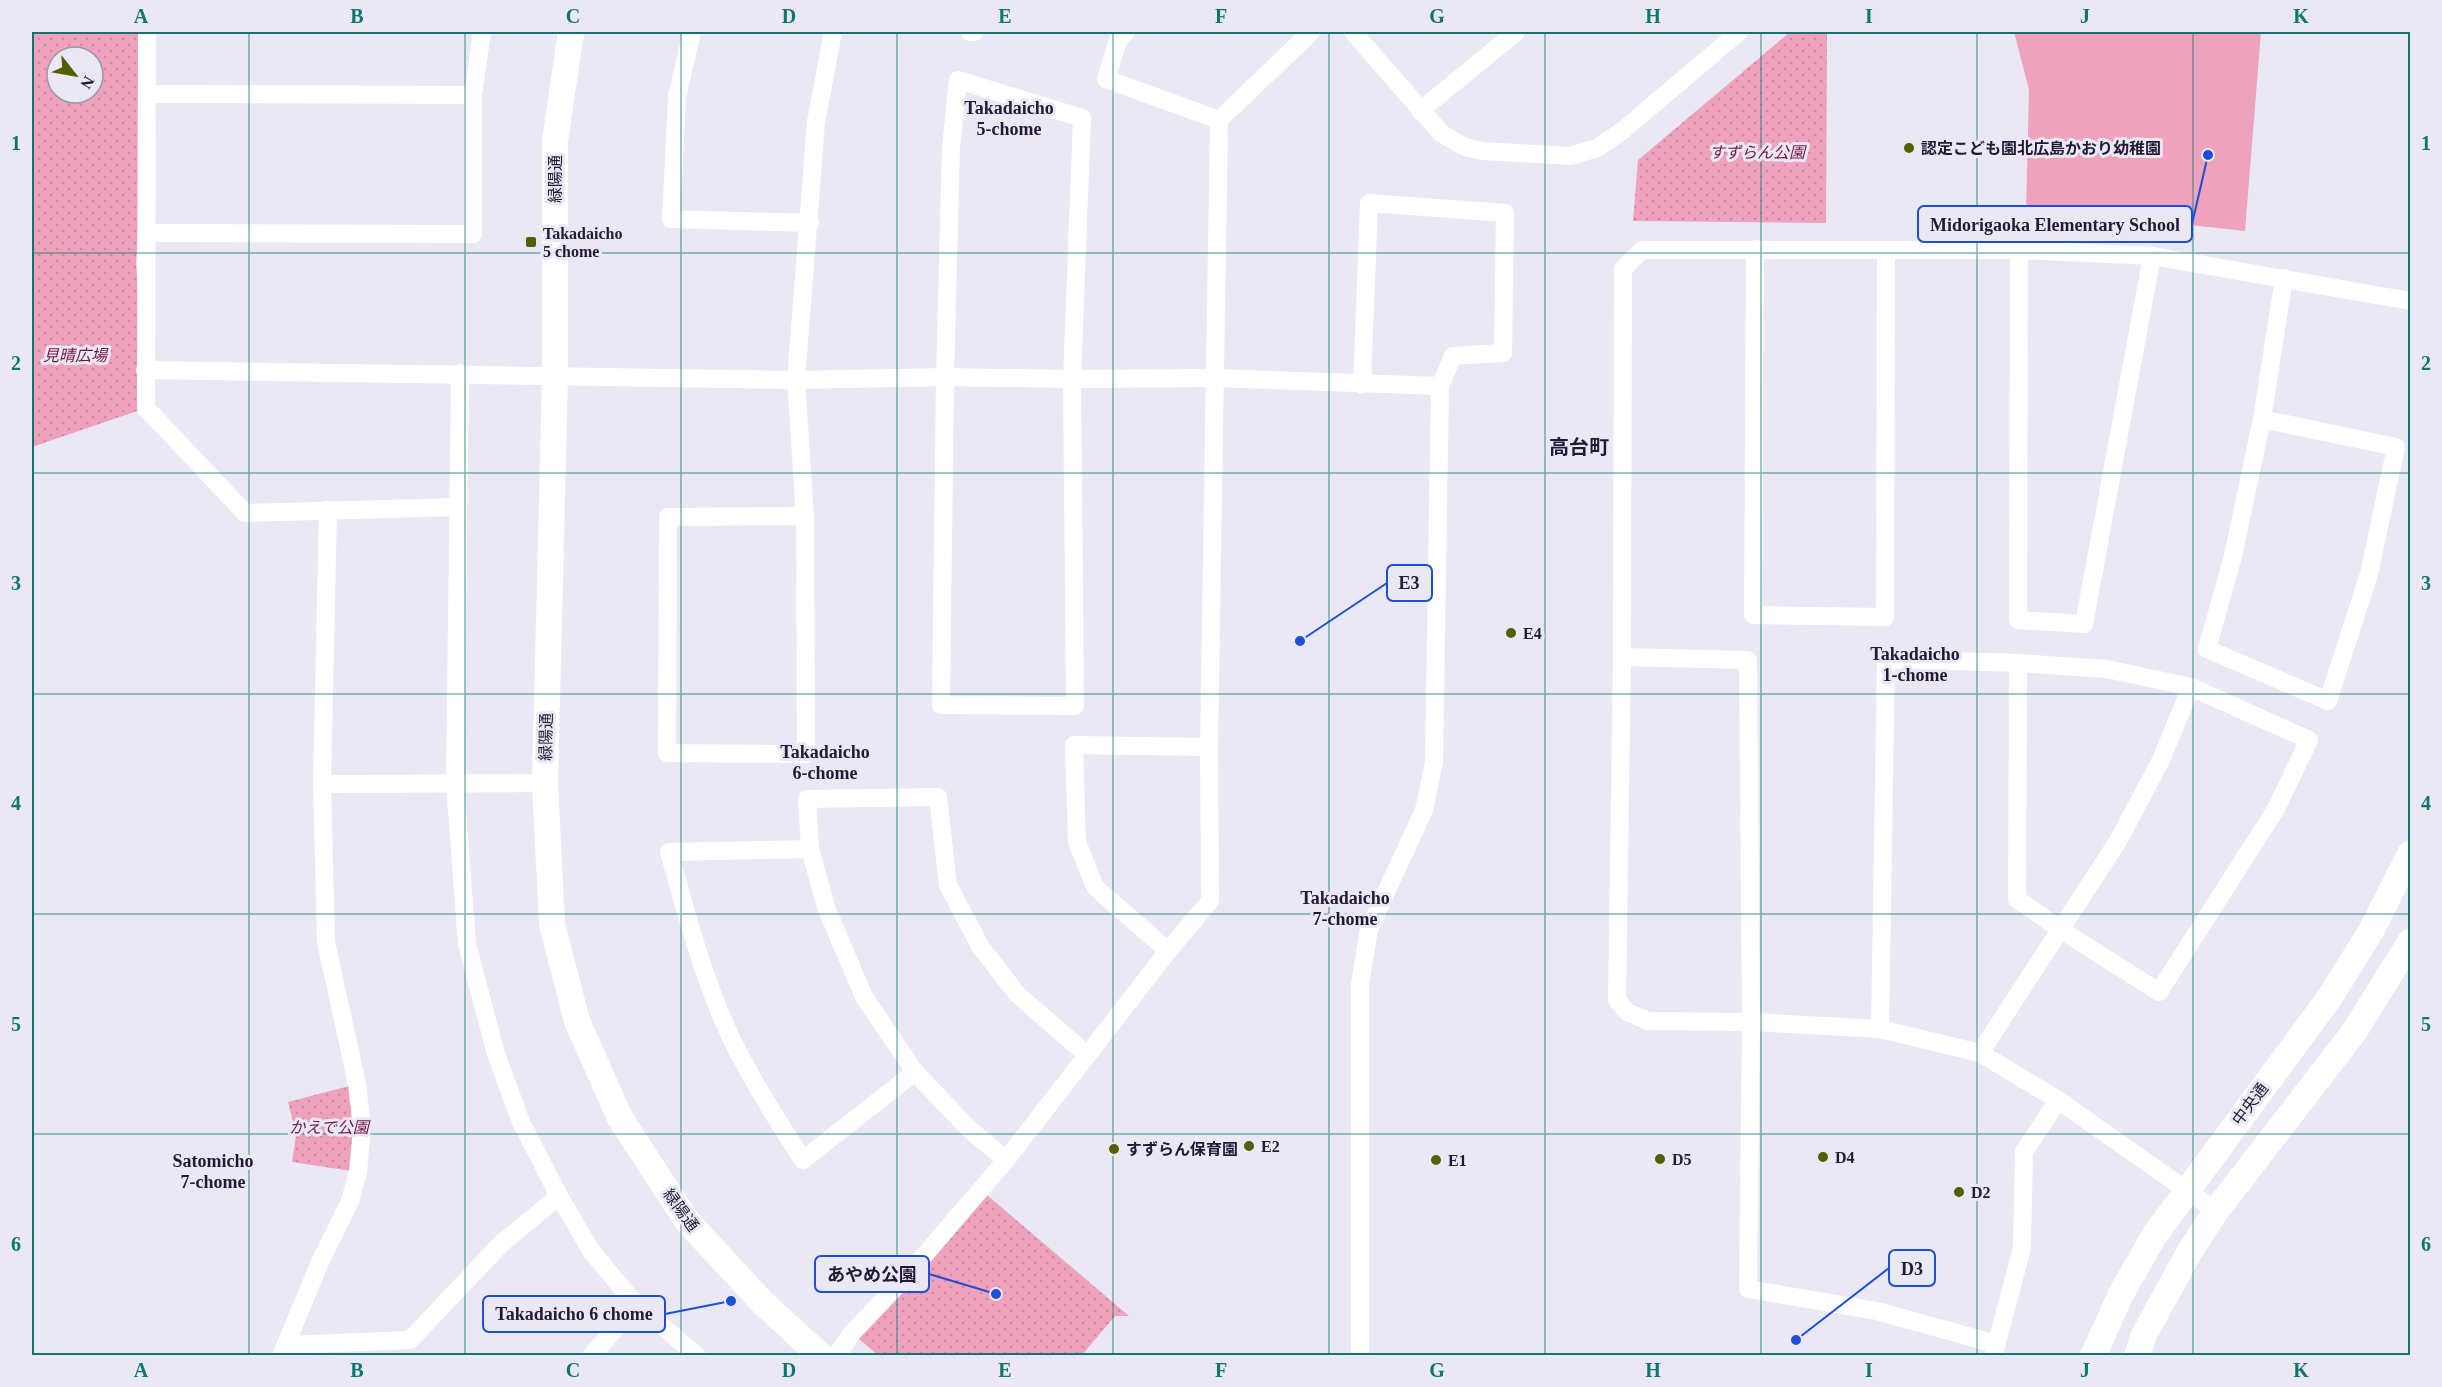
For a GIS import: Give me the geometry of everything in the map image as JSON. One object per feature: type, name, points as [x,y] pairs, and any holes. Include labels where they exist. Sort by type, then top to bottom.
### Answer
[{"type":"street","points":[[147,32],[146,408],[245,513],[458,507]]},
{"type":"street","points":[[147,233],[473,234],[473,95],[482,32]]},
{"type":"street","name":"緑陽通","points":[[572,32],[555,141],[555,377],[545,783],[552,924],[577,1021],[620,1118],[687,1221],[763,1303],[821,1356]]},
{"type":"street","points":[[692,32],[677,97],[671,219],[810,223]]},
{"type":"street","points":[[805,516],[668,517],[667,753],[806,754],[805,516],[796,380],[810,223],[816,122],[833,32]]},
{"type":"street","points":[[1126,32],[1118,40],[1106,79],[1219,120]]},
{"type":"street","points":[[836,1356],[852,1333],[909,1272],[1006,1160],[1168,951],[1210,901],[1209,747],[1219,120],[1311,32]]},
{"type":"street","points":[[1353,32],[1442,134],[1465,147],[1484,151],[1570,156],[1597,148],[1622,131],[1739,32]]},
{"type":"street","points":[[1420,111],[1516,32]]},
{"type":"street","points":[[958,80],[1082,118],[1072,379],[1075,706],[941,705],[945,376],[951,147],[958,80]]},
{"type":"street","points":[[147,94],[473,95]]},
{"type":"street","points":[[1360,1356],[1360,984],[1369,929],[1424,810],[1434,762],[1440,386],[1453,356],[1503,353],[1505,213],[1369,203],[1362,385]]},
{"type":"street","points":[[1755,249],[1753,615],[1886,617],[1886,250]]},
{"type":"street","points":[[2216,1211],[2058,1100],[1980,1053],[1880,1029],[1751,1022],[1648,1021],[1627,1012],[1617,1000],[1622,657],[1623,269],[1642,250],[2019,250],[2152,256],[2410,301]]},
{"type":"street","points":[[2019,250],[2018,620],[2084,624],[2152,256]]},
{"type":"street","points":[[2262,419],[2396,447],[2369,574],[2328,701],[2207,649],[2233,556],[2262,419],[2284,278]]},
{"type":"street","points":[[145,370],[460,373],[555,377],[796,380],[945,376],[1072,379],[1214,378],[1440,386]]},
{"type":"street","points":[[460,373],[455,784],[467,944],[496,1054],[521,1122],[559,1196],[592,1252],[637,1305],[697,1356]]},
{"type":"street","points":[[328,510],[322,784],[326,942],[357,1084],[362,1128],[358,1172],[350,1202],[320,1262],[284,1350],[410,1340],[502,1243],[559,1196]]},
{"type":"street","points":[[1622,657],[1748,660],[1751,1022],[1748,1289],[1877,1311],[1995,1350],[2022,1248],[2024,1152],[2058,1100]]},
{"type":"street","points":[[1880,1029],[1886,659],[2018,663],[2107,669],[2191,687],[2309,740],[2276,809],[2159,992],[2061,930],[2017,899],[2018,663]]},
{"type":"street","points":[[1980,1053],[2118,842],[2161,760],[2191,687]]},
{"type":"street","points":[[1168,951],[1095,887],[1077,842],[1074,745],[1209,747]]},
{"type":"street","points":[[322,784],[545,783]]},
{"type":"street","points":[[1006,1160],[968,1128],[915,1072],[864,997],[826,908],[810,849],[807,799],[938,797],[948,885],[980,946],[1017,994],[1088,1055]]},
{"type":"street","points":[[810,849],[669,852],[696,947],[732,1040],[768,1106],[804,1160],[915,1072]]},
{"type":"street","name":"中央通","points":[[2093,1356],[2121,1294],[2154,1236],[2330,997],[2407,869]]},
{"type":"street","points":[[2137,1356],[2144,1335],[2190,1251],[2216,1211],[2354,1032],[2410,942]]},
{"type":"street","points":[[591,1356],[637,1305]]},
{"type":"green space","name":"見晴広場","points":[[32,32],[147,32],[147,94],[136,262],[146,408],[32,447]]},
{"type":"green space","name":"すずらん公園","points":[[1790,32],[1827,32],[1826,223],[1633,221],[1638,160]]},
{"type":"green space","points":[[2014,32],[2261,32],[2245,231],[2171,223],[2026,213],[2029,90]]},
{"type":"green space","name":"かえで公園","points":[[357,1084],[358,1172],[292,1162],[296,1135],[288,1102]]},
{"type":"green space","points":[[980,1189],[1129,1316],[1115,1316],[1082,1355],[878,1355],[852,1333]]},
{"type":"place","name":"認定こども園北広島かおり幼稚園","points":[[1909,148]]},
{"type":"place","name":"Midorigaoka Elementary School","points":[[2208,155]]},
{"type":"place","name":"Takadaicho 5 chome","points":[[531,242]]},
{"type":"place","name":"E4","points":[[1511,633]]},
{"type":"place","name":"E3","points":[[1300,641]]},
{"type":"place","name":"E2","points":[[1249,1146]]},
{"type":"place","name":"すずらん保育園","points":[[1114,1149]]},
{"type":"place","name":"D4","points":[[1823,1157]]},
{"type":"place","name":"D5","points":[[1660,1159]]},
{"type":"place","name":"E1","points":[[1436,1160]]},
{"type":"place","name":"D2","points":[[1959,1192]]},
{"type":"place","name":"あやめ公園","points":[[996,1294]]},
{"type":"place","name":"Takadaicho 6 chome","points":[[731,1301]]},
{"type":"place","name":"D3","points":[[1796,1340]]},
{"type":"district","name":"Takadaicho 5-chome","points":[[1009,118]]},
{"type":"district","name":"高台町","points":[[1579,447]]},
{"type":"district","name":"Takadaicho 1-chome","points":[[1915,664]]},
{"type":"district","name":"Takadaicho 6-chome","points":[[825,762]]},
{"type":"district","name":"Takadaicho 7-chome","points":[[1345,908]]},
{"type":"district","name":"Satomicho 7-chome","points":[[213,1171]]}]
